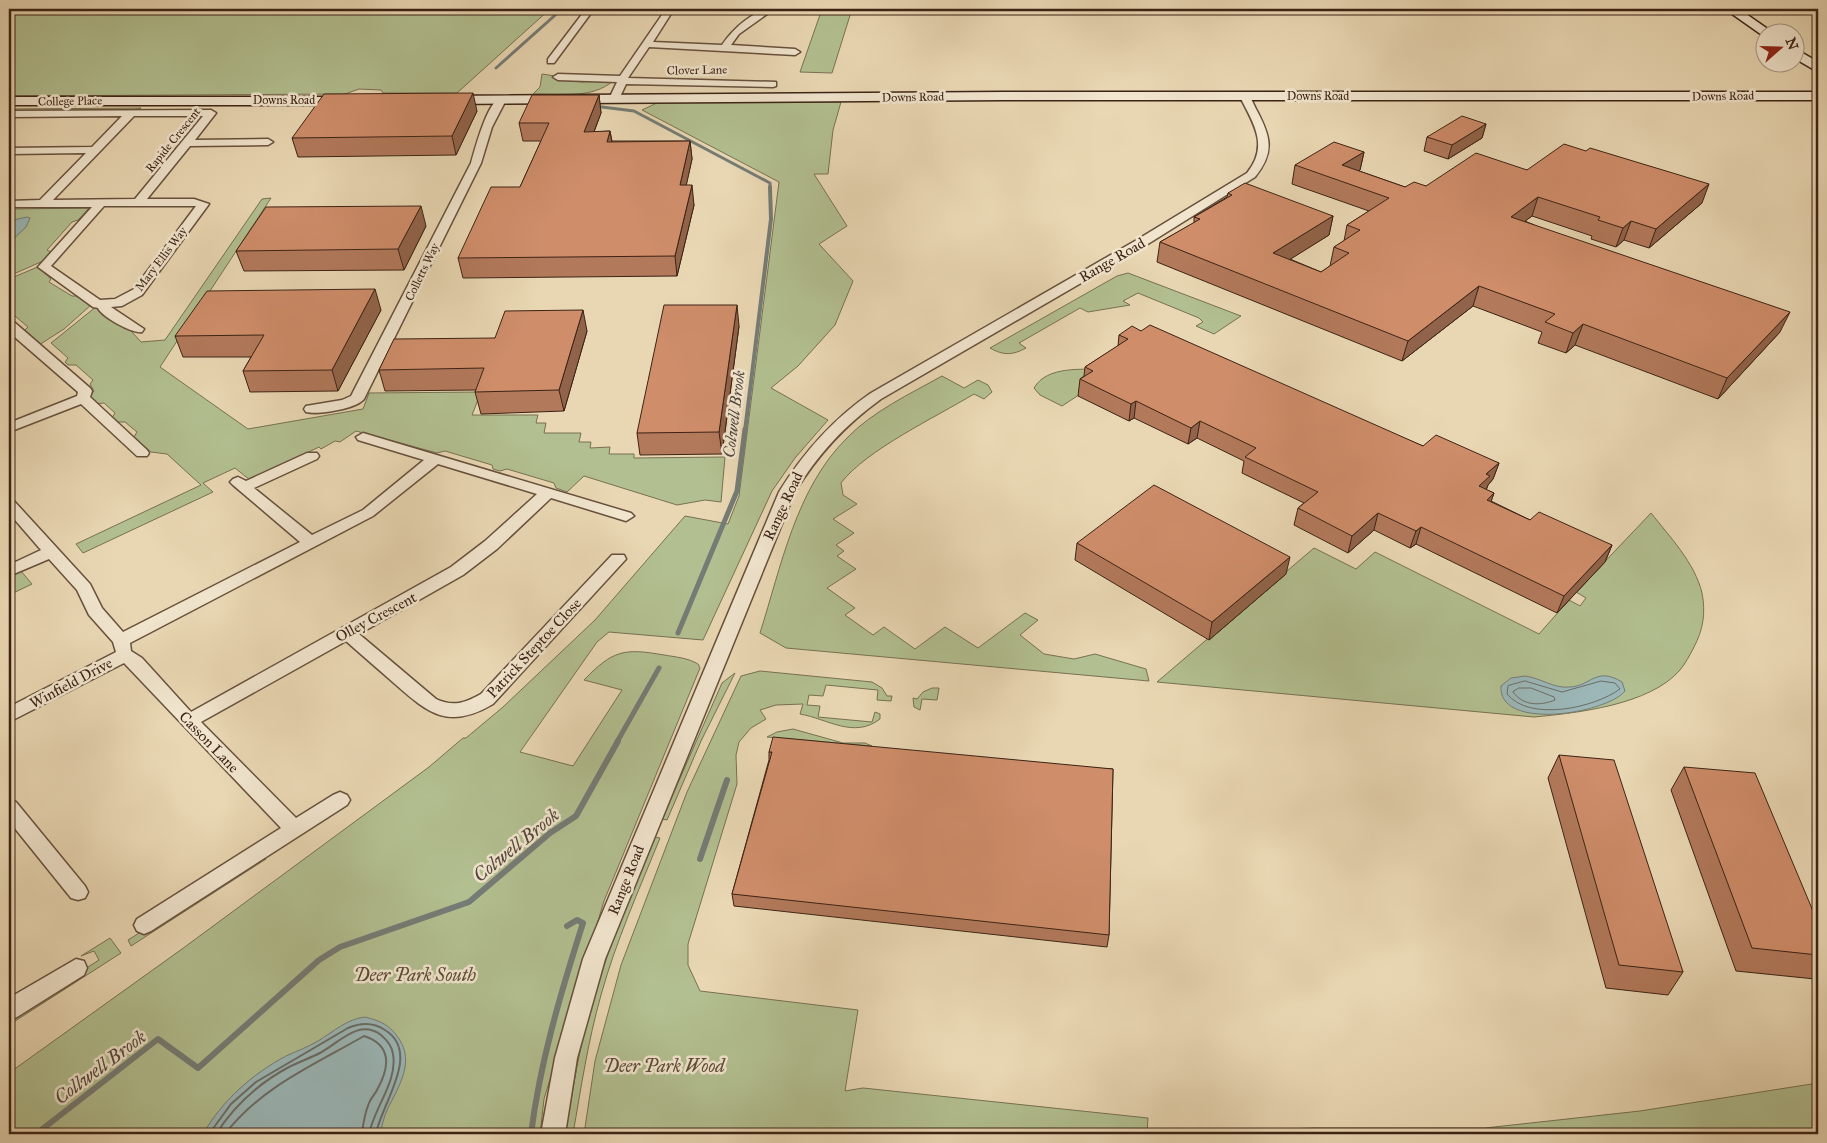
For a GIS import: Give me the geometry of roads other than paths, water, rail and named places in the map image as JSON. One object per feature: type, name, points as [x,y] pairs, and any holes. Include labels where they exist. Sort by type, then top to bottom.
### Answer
[{"type":"street","points":[[551,61],[590,9]]},
{"type":"street","points":[[614,99],[623,80],[670,9]]},
{"type":"street","points":[[726,46],[736,32],[770,9]]},
{"type":"street","points":[[1731,9],[1754,24]]},
{"type":"street","points":[[646,44],[726,46],[740,49],[795,52]]},
{"type":"street","points":[[1804,59],[1818,68]]},
{"type":"street","name":"Clover Lane","points":[[558,77],[773,84]]},
{"type":"street","name":"Downs Road","points":[[432,100],[1818,96]]},
{"type":"street","name":"Range Road","points":[[553,1134],[566,1058],[594,958],[787,492],[803,464],[836,425],[876,396],[1139,244],[1252,176],[1260,166],[1266,146],[1245,97]]},
{"type":"street","name":"Downs Road","points":[[9,100],[362,101]]},
{"type":"street","name":"Colletts Way","points":[[311,409],[345,404],[357,399],[476,164],[487,127],[501,100]]},
{"type":"street","points":[[43,204],[131,113]]},
{"type":"street","name":"College Place","points":[[9,114],[131,113]]},
{"type":"street","name":"Rapide Crescent","points":[[131,113],[211,114],[138,203]]},
{"type":"street","points":[[187,143],[268,142]]},
{"type":"street","points":[[9,151],[95,150]]},
{"type":"street","name":"Mary Ellis Way","points":[[9,204],[194,202],[203,204],[138,292],[122,302],[106,304]]},
{"type":"street","points":[[100,204],[44,267],[97,304],[106,304],[104,309],[111,315],[128,322],[138,329]]},
{"type":"street","points":[[9,325],[85,391],[83,398]]},
{"type":"street","points":[[9,428],[83,398]]},
{"type":"street","points":[[83,398],[142,453]]},
{"type":"street","points":[[363,437],[626,516]]},
{"type":"street","points":[[311,543],[241,484],[312,456]]},
{"type":"street","points":[[123,647],[376,509],[436,458]]},
{"type":"street","name":"Olley Crescent","points":[[189,721],[458,571],[492,545],[549,492]]},
{"type":"street","name":"Winfield Drive","points":[[9,504],[84,588],[95,611],[123,647],[9,715]]},
{"type":"street","points":[[9,571],[52,551]]},
{"type":"street","name":"Patrick Steptoe Close","points":[[346,632],[430,704],[442,711],[456,712],[472,709],[487,699],[618,559]]},
{"type":"street","name":"Casson Lane","points":[[123,647],[189,721],[294,829]]},
{"type":"street","points":[[144,925],[340,800]]},
{"type":"street","points":[[9,806],[78,892]]},
{"type":"street","points":[[9,1010],[76,968]]},
{"type":"water","points":[[30,218],[26,227],[9,243],[9,221]]},
{"type":"water","points":[[1525,676],[1553,685],[1570,687],[1583,684],[1600,676],[1606,676],[1622,682],[1625,691],[1615,699],[1598,706],[1556,714],[1534,714],[1517,709],[1505,700],[1501,686],[1511,678]]},
{"type":"water","points":[[365,1017],[389,1027],[404,1048],[405,1066],[403,1075],[383,1121],[380,1134],[203,1134],[219,1110],[239,1089],[261,1071],[286,1056],[314,1043],[346,1023]]},
{"type":"waterway","points":[[496,68],[562,9]]},
{"type":"waterway","points":[[594,106],[634,111],[770,183],[770,187]]},
{"type":"waterway","name":"Colwell Brook","points":[[745,431],[771,219],[770,187]]},
{"type":"waterway","name":"Colwell Brook","points":[[678,633],[737,491],[745,429]]},
{"type":"waterway","name":"Colwell Brook","points":[[617,742],[659,668]]},
{"type":"waterway","name":"Colwell Brook","points":[[36,1134],[158,1039],[198,1068],[319,960],[340,947],[469,902],[550,833],[576,816],[618,741]]},
{"type":"waterway","points":[[700,859],[727,780]]},
{"type":"waterway","points":[[531,1134],[540,1080],[559,1001],[583,923],[577,920],[567,926]]},
{"type":"park label","name":"Deer Park South","points":[[415,975]]},
{"type":"park label","name":"Deer Park Wood","points":[[664,1066]]},
{"type":"water label","name":"Collwell Brook","points":[[100,1067]]}]
